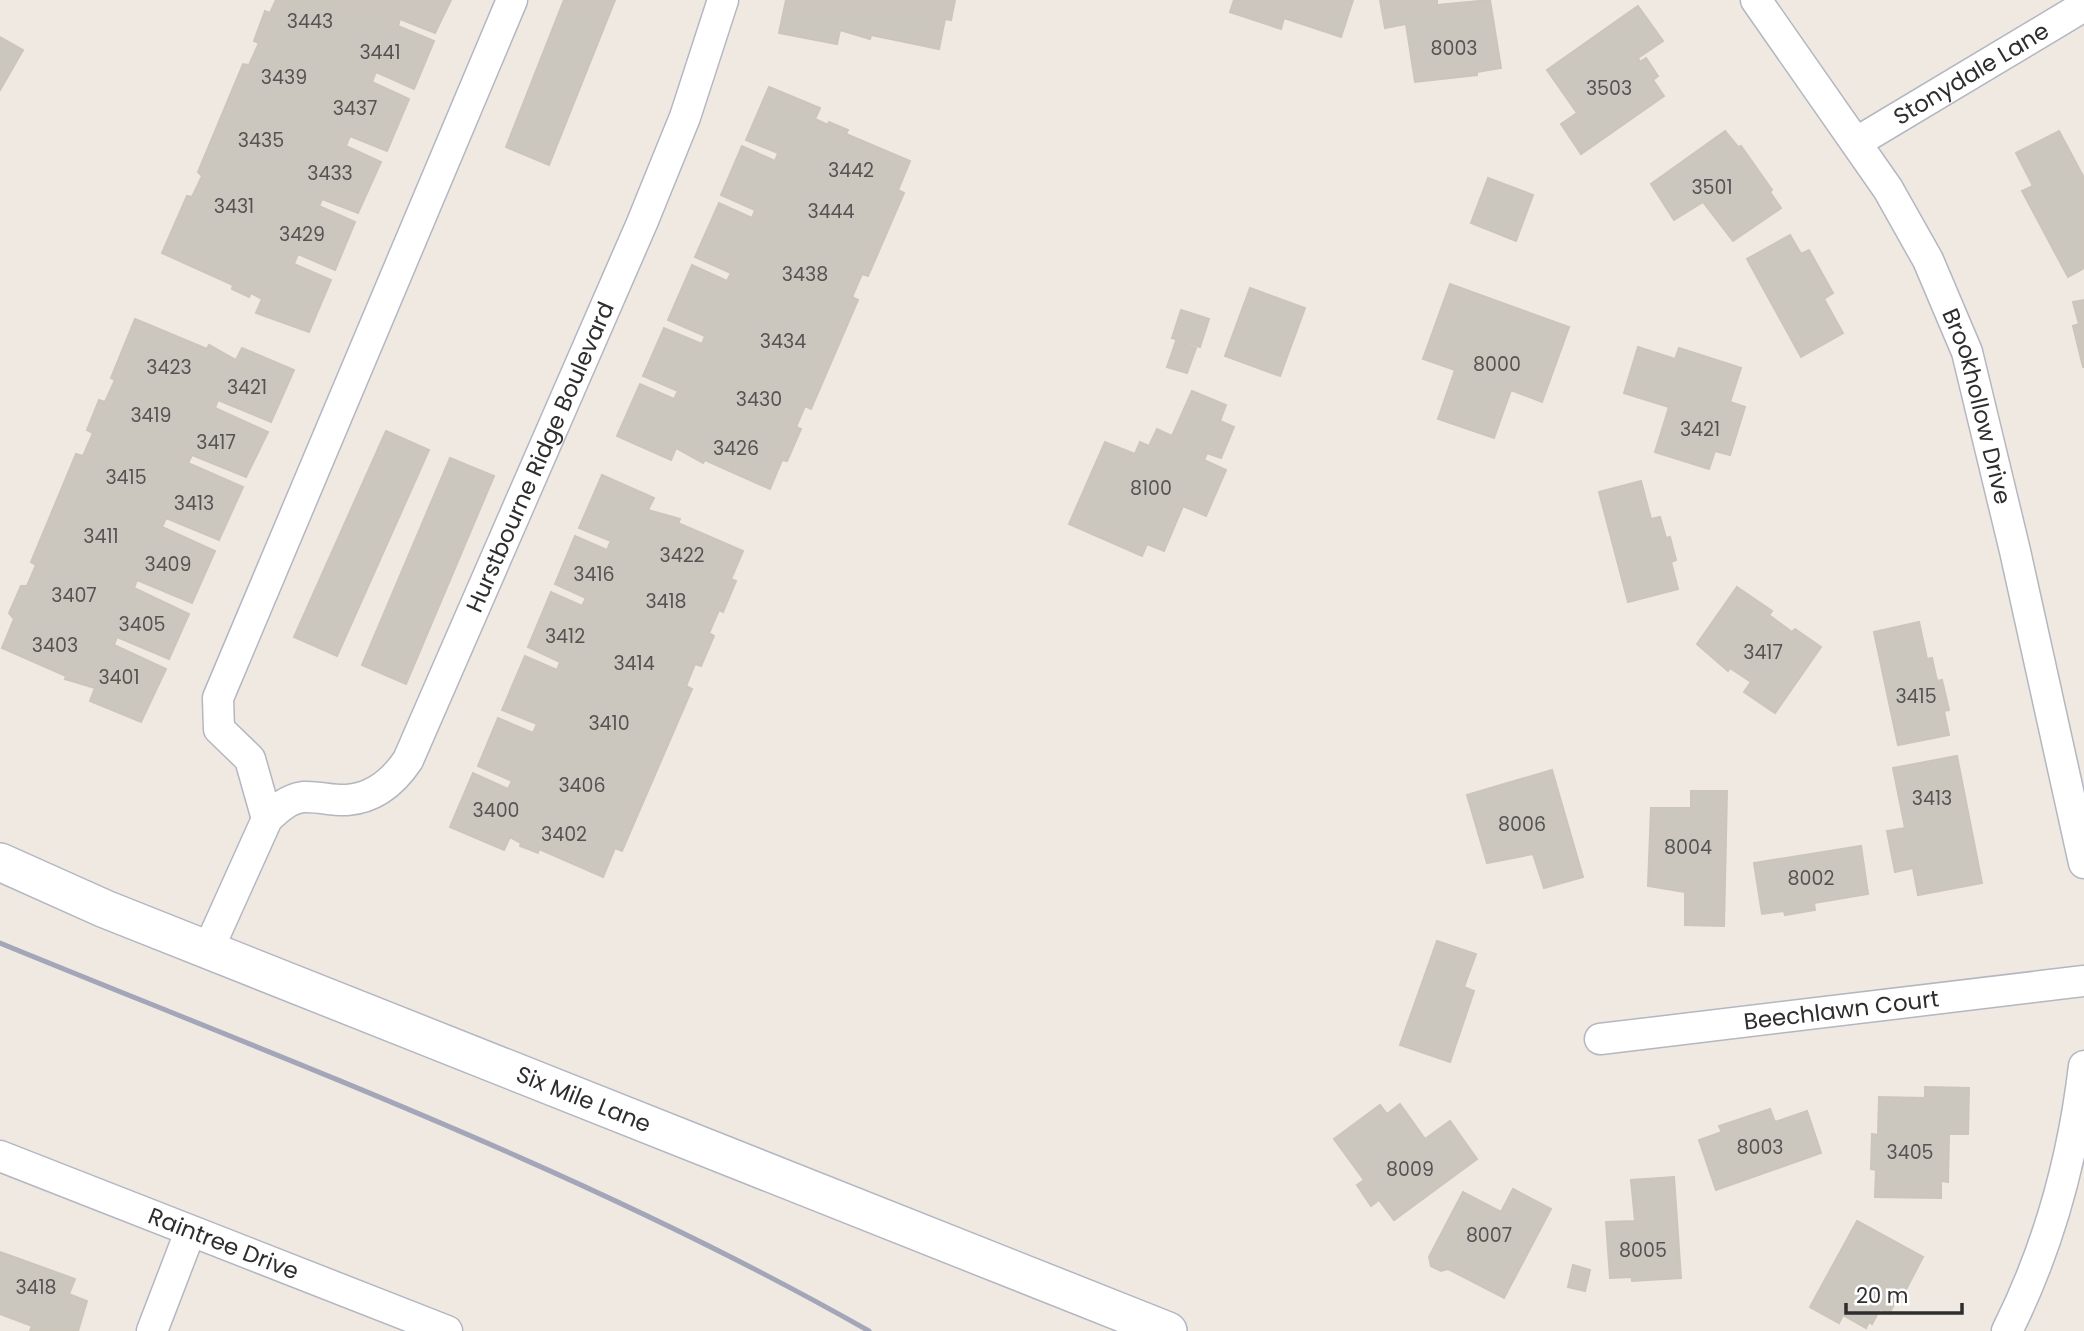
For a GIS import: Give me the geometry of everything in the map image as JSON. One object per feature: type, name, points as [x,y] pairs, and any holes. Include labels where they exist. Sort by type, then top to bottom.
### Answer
[{"type":"street","points":[[208,950],[267,819],[250,759],[219,729],[218,698],[512,0]]},
{"type":"street","name":"Hurstbourne Ridge Boulevard","points":[[267,819],[282,804],[302,797],[348,800],[374,793],[395,778],[408,760],[642,223],[685,117],[723,0]]},
{"type":"street","name":"Brookhollow Drive","points":[[1756,0],[1857,142],[1928,260],[1967,352],[2015,551],[2084,863]]},
{"type":"street","name":"Stonydale Lane","points":[[1857,142],[2084,6]]},
{"type":"street","name":"Six Mile Lane","points":[[0,862],[105,909],[1168,1331]]},
{"type":"street","name":"Beechlawn Court","points":[[1600,1040],[2084,981]]},
{"type":"street","points":[[2007,1331],[2028,1290],[2062,1194],[2077,1126],[2084,1066]]},
{"type":"street","name":"Raintree Drive","points":[[0,1156],[190,1233],[447,1331]]},
{"type":"street","points":[[152,1331],[190,1233]]},
{"type":"building","points":[[276,0],[451,0],[435,33],[400,19],[398,26],[434,41],[414,89],[376,72],[372,82],[409,99],[387,151],[350,136],[346,146],[381,162],[358,213],[322,199],[319,206],[355,222],[335,270],[298,254],[294,264],[331,280],[309,332],[256,313],[262,299],[251,293],[249,297],[232,289],[233,285],[162,253],[187,196],[192,197],[202,176],[198,172],[243,64],[249,65],[259,43],[254,41],[265,11],[270,13]]},
{"type":"building","points":[[564,0],[615,0],[549,165],[506,147]]},
{"type":"building","points":[[786,0],[955,0],[951,20],[945,19],[939,49],[871,35],[870,39],[840,30],[837,44],[779,33]]},
{"type":"building","points":[[1234,0],[1353,0],[1341,37],[1284,18],[1281,29],[1230,12]]},
{"type":"building","points":[[1380,0],[1437,0],[1437,5],[1490,0],[1501,68],[1477,72],[1477,75],[1415,82],[1406,24],[1385,28]]},
{"type":"building","points":[[1638,6],[1663,41],[1638,58],[1640,62],[1646,58],[1658,76],[1653,80],[1664,96],[1581,154],[1561,124],[1577,113],[1547,70]]},
{"type":"building","points":[[0,37],[23,50],[0,90]]},
{"type":"building","points":[[769,87],[820,108],[815,119],[848,130],[846,134],[910,161],[898,190],[904,193],[868,276],[862,274],[852,297],[858,300],[811,409],[805,406],[796,427],[801,429],[787,461],[782,460],[770,489],[705,460],[703,463],[676,448],[671,460],[617,436],[640,384],[674,399],[678,391],[643,376],[664,328],[702,344],[705,336],[668,320],[692,265],[727,281],[731,273],[695,257],[719,203],[752,218],[755,210],[721,195],[742,146],[775,161],[778,153],[746,140]]},
{"type":"building","points":[[1725,131],[1738,147],[1741,146],[1772,190],[1770,192],[1781,208],[1733,241],[1703,202],[1674,220],[1651,184]]},
{"type":"building","points":[[2059,131],[2084,178],[2084,268],[2068,277],[2022,191],[2033,186],[2016,153]]},
{"type":"building","points":[[1488,178],[1533,195],[1516,241],[1471,223]]},
{"type":"building","points":[[1790,235],[1801,254],[1809,250],[1833,293],[1824,299],[1843,333],[1801,357],[1747,259]]},
{"type":"building","points":[[1450,284],[1569,327],[1542,402],[1511,390],[1494,438],[1438,419],[1455,370],[1423,359]]},
{"type":"building","points":[[1250,288],[1305,308],[1280,376],[1225,356]]},
{"type":"building","points":[[2084,300],[2083,367],[2073,326],[2079,324],[2073,302]]},
{"type":"building","points":[[1181,310],[1209,319],[1200,347],[1172,338]]},
{"type":"building","points":[[135,319],[207,349],[209,345],[236,360],[242,348],[294,370],[271,422],[218,400],[215,408],[268,432],[246,477],[192,455],[188,463],[243,487],[219,540],[166,518],[162,527],[215,551],[192,603],[137,580],[134,588],[189,614],[169,659],[117,637],[114,645],[166,669],[141,722],[90,701],[95,688],[65,679],[66,676],[2,648],[14,619],[9,613],[21,586],[27,586],[36,565],[31,562],[76,454],[83,456],[93,433],[87,430],[99,400],[105,402],[115,380],[111,378]]},
{"type":"building","points":[[1176,341],[1196,348],[1187,373],[1167,367]]},
{"type":"building","points":[[1638,347],[1675,359],[1679,348],[1741,368],[1730,402],[1745,407],[1730,455],[1715,451],[1709,469],[1655,452],[1669,407],[1624,393]]},
{"type":"building","points":[[1192,391],[1226,405],[1220,421],[1234,427],[1221,458],[1207,453],[1204,460],[1226,470],[1206,516],[1183,506],[1164,551],[1147,544],[1142,556],[1069,524],[1105,442],[1135,454],[1140,442],[1149,446],[1157,429],[1172,436]]},
{"type":"building","points":[[386,431],[429,450],[337,656],[294,637]]},
{"type":"building","points":[[450,458],[494,476],[406,684],[362,665]]},
{"type":"building","points":[[602,475],[654,498],[648,510],[680,519],[678,523],[743,551],[731,579],[736,581],[723,612],[719,610],[709,633],[714,636],[701,666],[695,664],[686,686],[692,689],[622,851],[615,848],[603,877],[539,849],[538,853],[520,846],[521,843],[510,837],[504,850],[450,827],[473,773],[508,789],[512,781],[478,766],[498,718],[533,733],[537,724],[502,710],[525,656],[557,670],[560,662],[528,647],[551,592],[582,606],[586,598],[555,584],[575,536],[607,550],[611,541],[579,528]]},
{"type":"building","points":[[1641,481],[1651,519],[1660,517],[1666,538],[1670,537],[1676,560],[1671,562],[1678,589],[1628,602],[1599,492]]},
{"type":"building","points":[[1737,587],[1772,611],[1769,615],[1792,632],[1795,629],[1821,647],[1775,713],[1744,692],[1751,682],[1730,668],[1728,671],[1697,644]]},
{"type":"building","points":[[1919,622],[1927,659],[1932,658],[1937,681],[1942,680],[1949,710],[1944,711],[1949,735],[1898,745],[1874,632]]},
{"type":"building","points":[[1957,756],[1982,883],[1918,895],[1913,868],[1895,872],[1887,831],[1905,828],[1893,768]]},
{"type":"building","points":[[1552,770],[1583,877],[1544,888],[1533,854],[1487,863],[1467,795]]},
{"type":"building","points":[[1691,791],[1727,791],[1724,926],[1685,925],[1685,892],[1648,886],[1651,808],[1691,808]]},
{"type":"building","points":[[1861,846],[1868,894],[1814,903],[1815,910],[1785,915],[1784,911],[1762,914],[1754,863]]},
{"type":"building","points":[[1437,941],[1476,954],[1464,987],[1474,991],[1450,1062],[1400,1045]]},
{"type":"building","points":[[1925,1087],[1969,1088],[1968,1134],[1949,1134],[1948,1182],[1941,1181],[1941,1198],[1875,1197],[1876,1170],[1871,1169],[1872,1134],[1878,1135],[1879,1097],[1925,1098]]},
{"type":"building","points":[[1400,1104],[1425,1139],[1450,1121],[1477,1159],[1394,1220],[1379,1200],[1371,1206],[1357,1185],[1364,1180],[1334,1139],[1380,1105],[1387,1114]]},
{"type":"building","points":[[1770,1109],[1775,1122],[1807,1111],[1821,1153],[1716,1190],[1699,1140],[1722,1132],[1719,1126]]},
{"type":"building","points":[[1674,1177],[1681,1278],[1632,1281],[1632,1277],[1610,1278],[1606,1222],[1635,1221],[1631,1180]]},
{"type":"building","points":[[1513,1189],[1551,1209],[1504,1298],[1448,1269],[1441,1271],[1431,1266],[1429,1257],[1463,1192],[1501,1212]]},
{"type":"building","points":[[1857,1221],[1923,1257],[1902,1297],[1899,1295],[1889,1314],[1880,1309],[1872,1324],[1869,1322],[1866,1328],[1843,1315],[1839,1323],[1810,1307]]},
{"type":"building","points":[[0,1252],[75,1279],[69,1294],[87,1301],[78,1331],[30,1331],[32,1326],[0,1314]]},
{"type":"building","points":[[1573,1265],[1590,1270],[1585,1291],[1568,1287]]},
{"type":"railway","points":[[0,943],[331,1077],[550,1171],[764,1274],[869,1331]]}]
